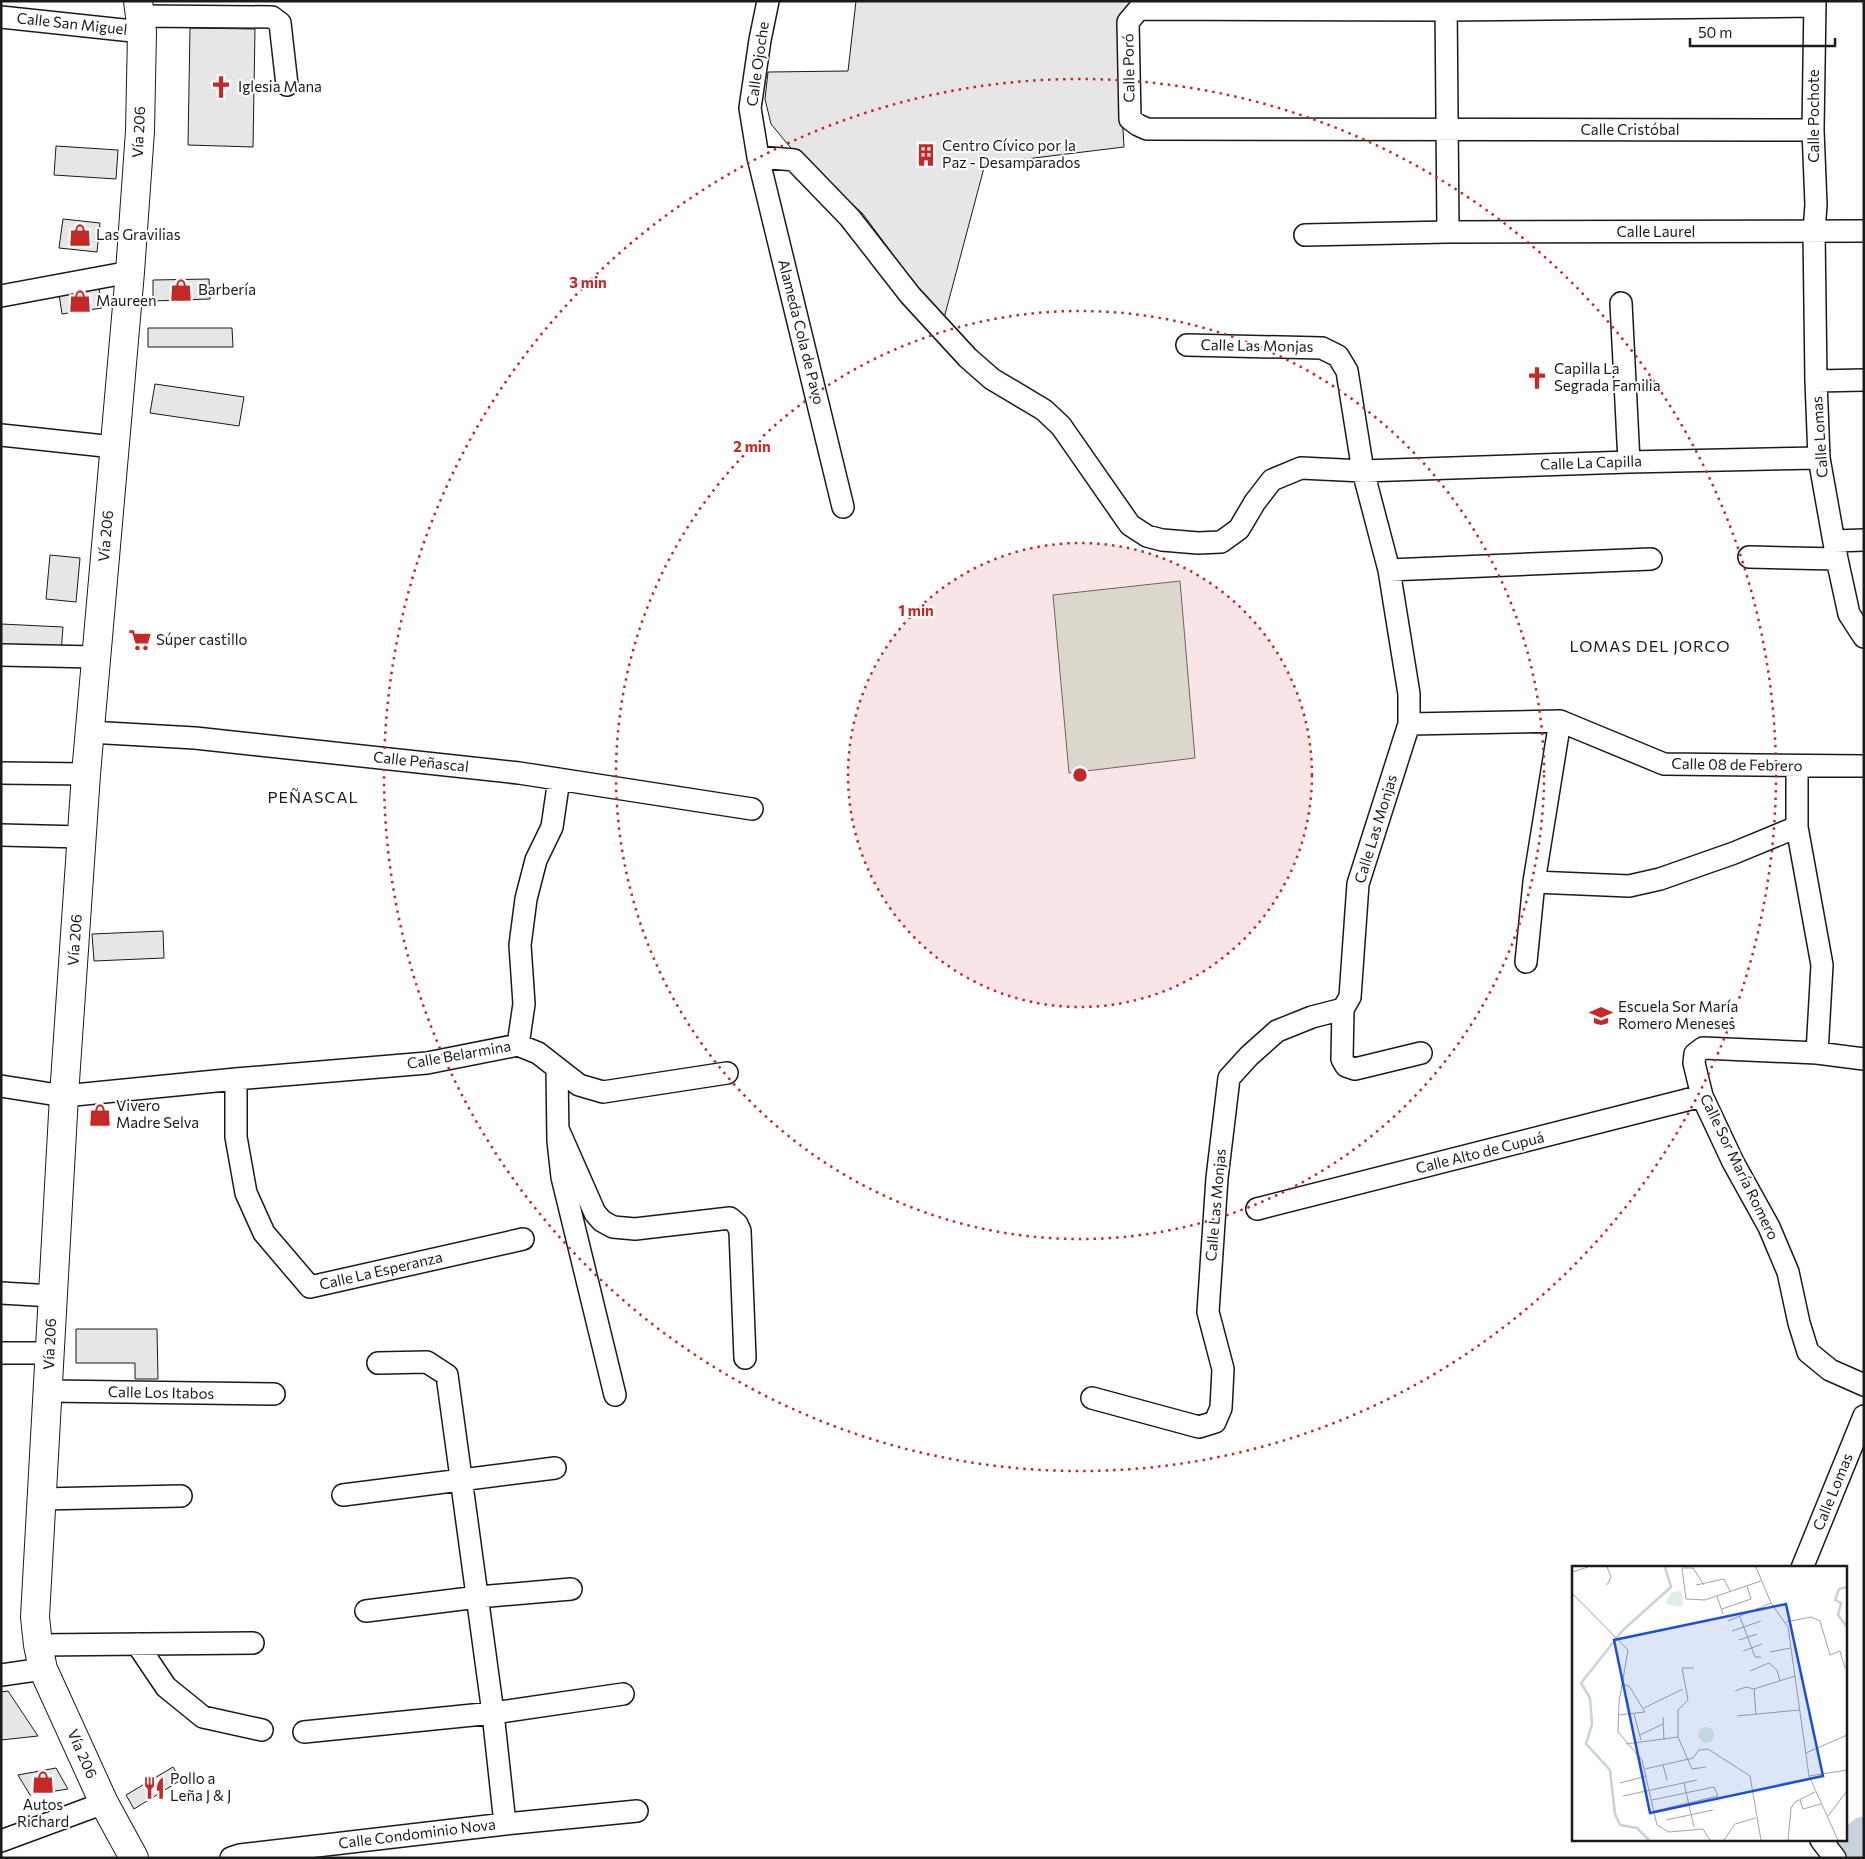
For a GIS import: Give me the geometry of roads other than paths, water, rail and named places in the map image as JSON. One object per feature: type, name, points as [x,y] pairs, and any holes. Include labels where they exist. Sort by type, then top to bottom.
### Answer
[{"type":"main road","name":"Vía 206","points":[[134,1858],[104,1803],[40,1657],[35,1617],[64,1096],[88,732],[130,272],[140,131],[140,16]]},
{"type":"street","name":"Calle Ojoche","points":[[758,157],[750,108],[768,1]]},
{"type":"street","name":"Calle Poró","points":[[1447,130],[1147,129],[1138,126],[1130,118],[1128,22],[1139,9],[1815,4]]},
{"type":"street","name":"Calle Pochote","points":[[1814,231],[1816,205],[1813,130],[1815,4]]},
{"type":"street","points":[[1446,6],[1448,232]]},
{"type":"street","name":"Calle San Miguel","points":[[1,17],[272,17],[280,22],[287,85]]},
{"type":"street","name":"Calle Cristóbal","points":[[1447,130],[1813,130]]},
{"type":"street","name":"Calle La Capilla","points":[[758,157],[794,160],[850,218],[910,295],[968,358],[992,379],[1044,410],[1061,426],[1130,526],[1146,536],[1162,540],[1198,543],[1221,542],[1238,528],[1272,480],[1301,468],[1363,471],[1820,458]]},
{"type":"street","name":"Alameda Cola de Pavo","points":[[758,157],[843,507]]},
{"type":"street","name":"Calle Lomas","points":[[1814,231],[1816,381],[1820,458],[1848,614],[1864,637]]},
{"type":"street","name":"Calle Laurel","points":[[1305,235],[1448,232],[1864,231]]},
{"type":"street","points":[[1,296],[130,272]]},
{"type":"street","points":[[1621,303],[1629,462]]},
{"type":"street","name":"Calle Las Monjas","points":[[1092,1398],[1199,1427],[1215,1422],[1222,1408],[1222,1370],[1208,1312],[1217,1178],[1229,1078],[1276,1031],[1312,1017],[1343,1009],[1350,997],[1358,884],[1409,724],[1409,694],[1389,570],[1363,471],[1346,371],[1338,356],[1322,348],[1187,345]]},
{"type":"street","points":[[1816,381],[1864,380]]},
{"type":"street","points":[[1,435],[114,447]]},
{"type":"street","points":[[1749,557],[1835,550],[1864,540]]},
{"type":"street","points":[[1389,570],[1651,559]]},
{"type":"street","points":[[1,655],[95,657]]},
{"type":"street","points":[[1526,962],[1534,882],[1560,721]]},
{"type":"street","name":"Calle 08 de Febrero","points":[[1409,724],[1560,721],[1664,764],[1864,766]]},
{"type":"street","name":"Calle Peñascal","points":[[88,732],[195,738],[519,773],[752,809]]},
{"type":"street","points":[[1797,766],[1797,827],[1822,965],[1817,1053]]},
{"type":"street","points":[[1,772],[86,774]]},
{"type":"street","points":[[518,1045],[524,1004],[520,945],[526,899],[536,860],[552,827],[559,779]]},
{"type":"street","points":[[1534,882],[1630,886],[1660,879],[1734,853],[1797,827]]},
{"type":"street","points":[[1,835],[82,837]]},
{"type":"street","points":[[1343,1009],[1342,1059],[1346,1066],[1355,1069],[1420,1053]]},
{"type":"street","name":"Calle Belarmina","points":[[236,1079],[427,1063],[518,1045],[538,1053],[580,1085],[603,1092],[727,1072]]},
{"type":"street","name":"Calle Sor María Romero","points":[[1864,1059],[1817,1053],[1703,1048],[1695,1054],[1694,1063],[1702,1096],[1733,1162],[1769,1227],[1788,1272],[1799,1323],[1808,1352],[1830,1370],[1864,1385]]},
{"type":"street","points":[[557,1068],[558,1129],[562,1177],[616,1395]]},
{"type":"street","points":[[1,1086],[64,1096],[236,1079]]},
{"type":"street","name":"Calle La Esperanza","points":[[236,1079],[236,1137],[246,1193],[264,1233],[310,1287],[523,1239]]},
{"type":"street","name":"Calle Alto de Cupuá","points":[[1257,1210],[1702,1096]]},
{"type":"street","points":[[558,1129],[594,1213],[608,1224],[635,1229],[730,1218],[737,1224],[740,1231],[745,1358]]},
{"type":"street","points":[[1,1293],[53,1296]]},
{"type":"street","points":[[1,1353],[50,1353]]},
{"type":"street","name":"Calle Condominio Nova","points":[[378,1363],[427,1362],[448,1375],[493,1712],[505,1824]]},
{"type":"street","name":"Calle Los Itabos","points":[[48,1391],[274,1394]]},
{"type":"street","name":"Calle Lomas","points":[[1803,1566],[1864,1416]]},
{"type":"street","points":[[343,1494],[555,1468]]},
{"type":"street","points":[[42,1499],[181,1496]]},
{"type":"street","points":[[366,1611],[478,1597],[571,1589]]},
{"type":"street","points":[[1,1674],[40,1657],[138,1644],[253,1643]]},
{"type":"street","points":[[138,1644],[166,1687],[203,1717],[262,1730]]},
{"type":"street","points":[[304,1732],[493,1712],[623,1694]]},
{"type":"street","points":[[1,1841],[104,1803]]},
{"type":"street","name":"Calle Condominio Nova","points":[[235,1856],[505,1824],[637,1811]]},
{"type":"street","points":[[1823,1842],[1835,1858]]},
{"type":"waterway","points":[[1837,1858],[1864,1834]]},
{"type":"place","name":"Iglesia Mana","points":[[221,87]]},
{"type":"place","name":"Centro Cívico por la Paz - Desamparados","points":[[926,155]]},
{"type":"place","name":"Las Gravilias","points":[[80,235]]},
{"type":"place","name":"Barbería","points":[[181,290]]},
{"type":"place","name":"Maureen","points":[[80,301]]},
{"type":"place","name":"Capilla La Segrada Familia","points":[[1537,378]]},
{"type":"place","name":"Súper castillo","points":[[140,640]]},
{"type":"place","name":"Escuela Sor María Romero Meneses","points":[[1601,1016]]},
{"type":"place","name":"Vivero Madre Selva","points":[[100,1115]]},
{"type":"place","name":"Autos Richard","points":[[43,1782]]},
{"type":"place","name":"Pollo a Leña J & J","points":[[154,1788]]},
{"type":"district","name":"LOMAS DEL JORCO","points":[[1650,646]]},
{"type":"district","name":"PEÑASCAL","points":[[313,797]]}]
